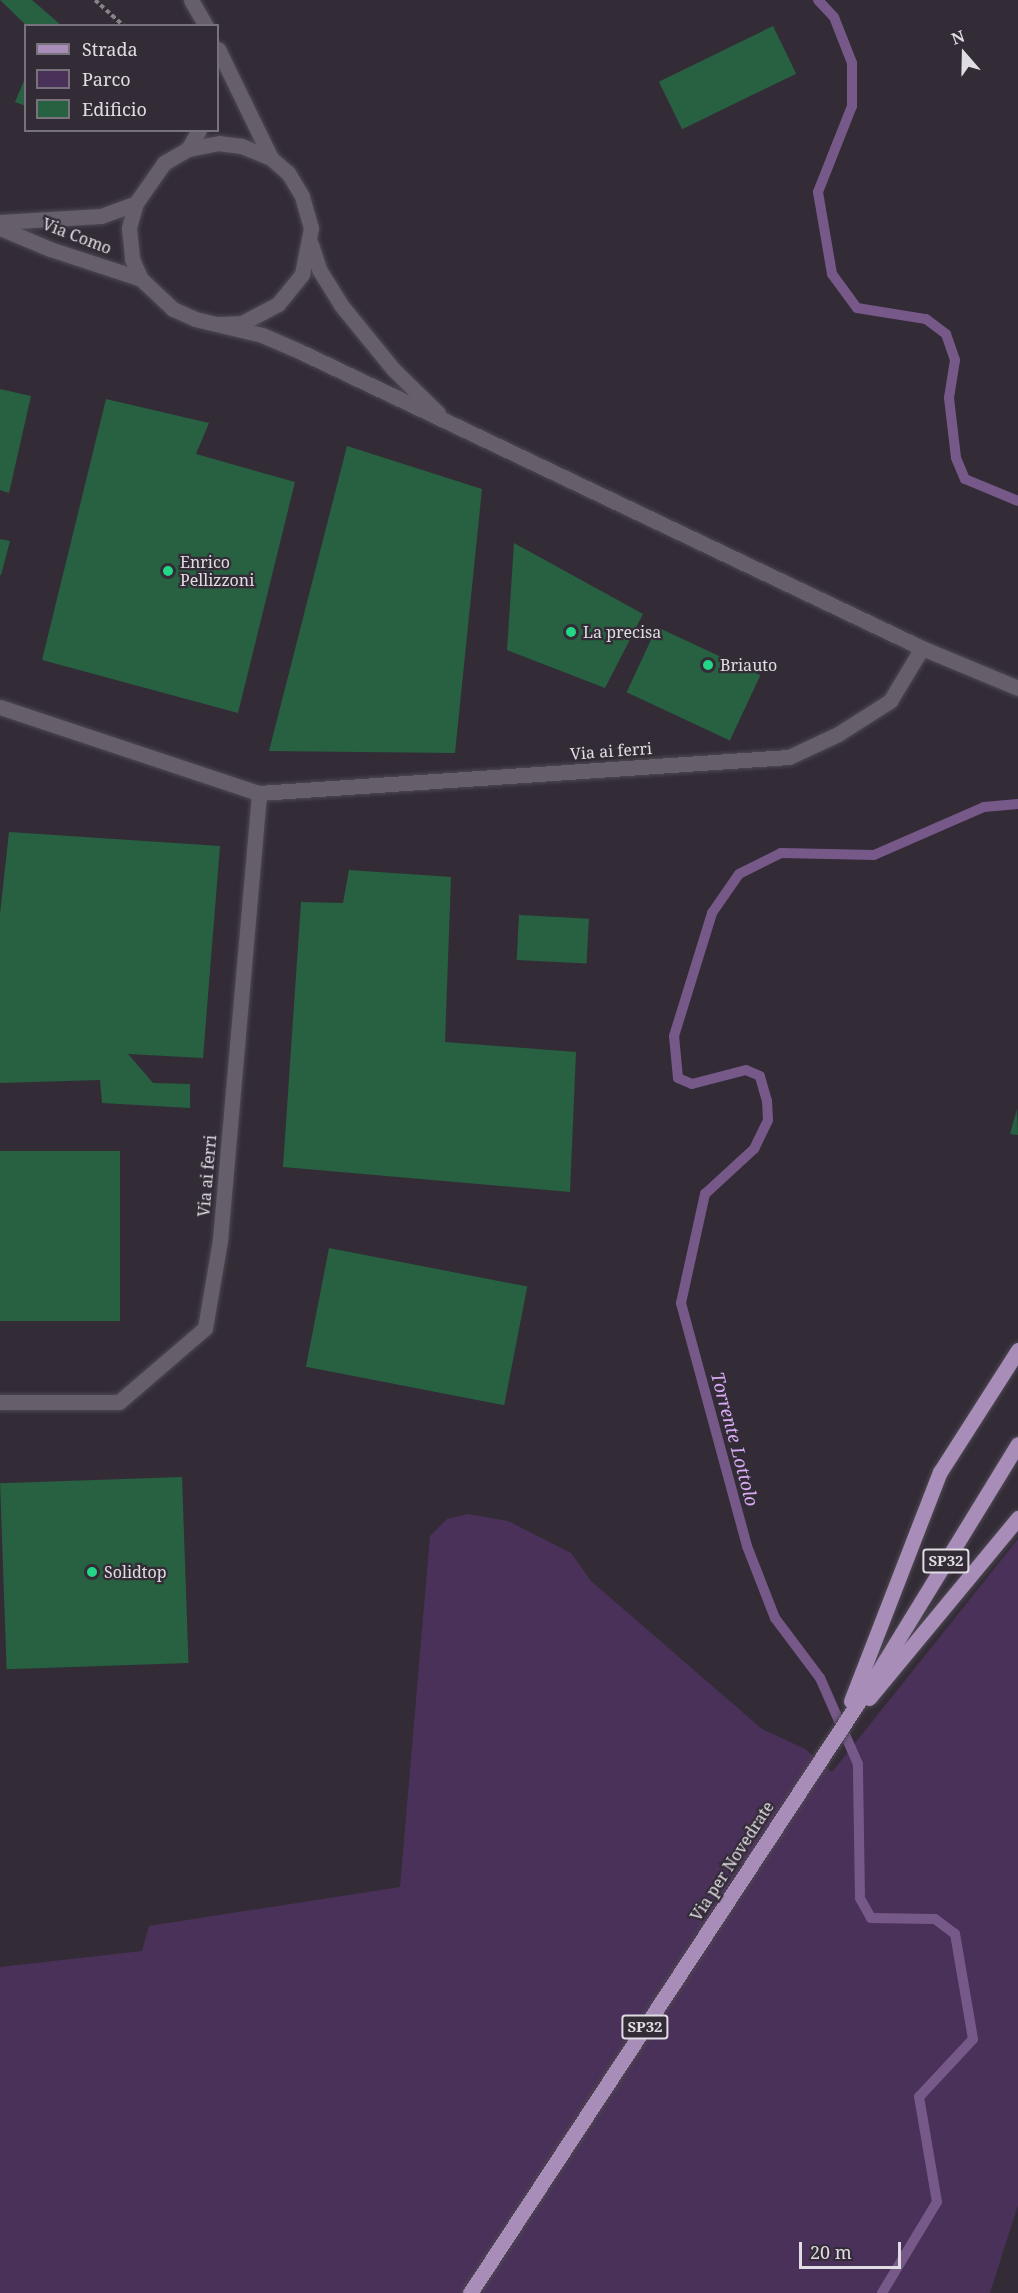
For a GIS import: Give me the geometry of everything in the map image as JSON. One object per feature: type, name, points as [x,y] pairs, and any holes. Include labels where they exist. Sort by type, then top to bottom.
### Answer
[{"type":"main road","points":[[191,0],[205,24]]},
{"type":"main road","points":[[219,51],[271,158]]},
{"type":"main road","points":[[188,149],[198,132]]},
{"type":"main road","points":[[218,324],[242,323],[278,304],[302,274],[311,244],[311,228],[302,196],[288,173],[271,158],[242,146],[219,143],[188,149],[164,163],[136,203],[129,228],[132,259],[141,279],[173,309],[195,320],[262,335],[922,648],[1018,688]]},
{"type":"main road","name":"Via Como","points":[[0,222],[101,216],[136,203]]},
{"type":"main road","name":"Via Como","points":[[0,228],[50,249],[141,279]]},
{"type":"main road","points":[[311,244],[320,271],[366,338],[446,422]]},
{"type":"main road","name":"Via ai ferri","points":[[0,707],[259,793],[789,757],[838,734],[890,701],[922,648]]},
{"type":"main road","name":"Via ai ferri","points":[[0,1402],[119,1402],[205,1328],[220,1240],[259,793]]},
{"type":"main road","points":[[838,1731],[874,1678],[940,1472],[1018,1350]]},
{"type":"main road","name":"SP32","points":[[874,1678],[1018,1444]]},
{"type":"main road","points":[[838,1731],[874,1678],[1018,1518]]},
{"type":"main road","name":"Via per Novedrate","points":[[470,2293],[838,1731]]},
{"type":"path","points":[[94,0],[122,24]]},
{"type":"green space","points":[[468,1514],[508,1521],[571,1553],[591,1581],[762,1729],[805,1749],[832,1772],[1018,1539],[1018,2205],[990,2293],[0,2293],[0,1967],[142,1951],[149,1926],[400,1887],[430,1536],[447,1519]]},
{"type":"building","points":[[0,0],[32,0],[60,24],[25,24]]},
{"type":"building","points":[[773,26],[796,74],[682,129],[659,82]]},
{"type":"building","points":[[24,81],[24,105],[15,102]]},
{"type":"building","points":[[0,389],[31,396],[9,493],[0,490]]},
{"type":"building","name":"Enrico Pellizzoni","points":[[106,399],[209,423],[196,454],[295,482],[238,713],[42,660]]},
{"type":"building","points":[[347,446],[482,489],[455,753],[269,751]]},
{"type":"building","points":[[0,539],[10,541],[1,575],[0,575]]},
{"type":"building","name":"La precisa","points":[[514,543],[643,614],[605,688],[507,650]]},
{"type":"building","points":[[657,627],[760,675],[730,740],[627,692]]},
{"type":"building","points":[[9,832],[220,846],[203,1058],[128,1054],[153,1083],[190,1084],[190,1108],[102,1103],[100,1080],[0,1083],[0,914]]},
{"type":"building","points":[[349,870],[451,877],[445,1042],[576,1052],[570,1192],[283,1167],[301,902],[343,903]]},
{"type":"building","points":[[519,915],[589,919],[587,964],[517,960]]},
{"type":"building","points":[[1017,1109],[1018,1135],[1010,1134]]},
{"type":"building","points":[[0,1151],[120,1151],[120,1321],[0,1321]]},
{"type":"building","points":[[329,1248],[527,1287],[504,1405],[306,1367]]},
{"type":"building","name":"Solidtop","points":[[182,1477],[188,1663],[7,1669],[0,1483]]},
{"type":"waterway","name":"Torrente Lottolo","points":[[818,0],[834,17],[852,63],[852,106],[818,192],[832,274],[857,308],[926,319],[946,334],[955,360],[949,398],[956,458],[965,479],[1018,501]]},
{"type":"waterway","name":"Torrente Lottolo","points":[[882,2293],[937,2202],[919,2097],[973,2039],[955,1934],[935,1919],[871,1918],[860,1898],[858,1764],[820,1678],[775,1618],[747,1546],[681,1303],[705,1194],[754,1149],[768,1120],[767,1101],[760,1076],[746,1070],[692,1084],[678,1078],[674,1036],[712,913],[739,874],[781,853],[874,855],[984,807],[1018,804]]},
{"type":"place","name":"Enrico Pellizzoni","points":[[168,571]]},
{"type":"place","name":"La precisa","points":[[571,632]]},
{"type":"place","name":"Briauto","points":[[708,665]]},
{"type":"place","name":"Solidtop","points":[[92,1572]]}]
